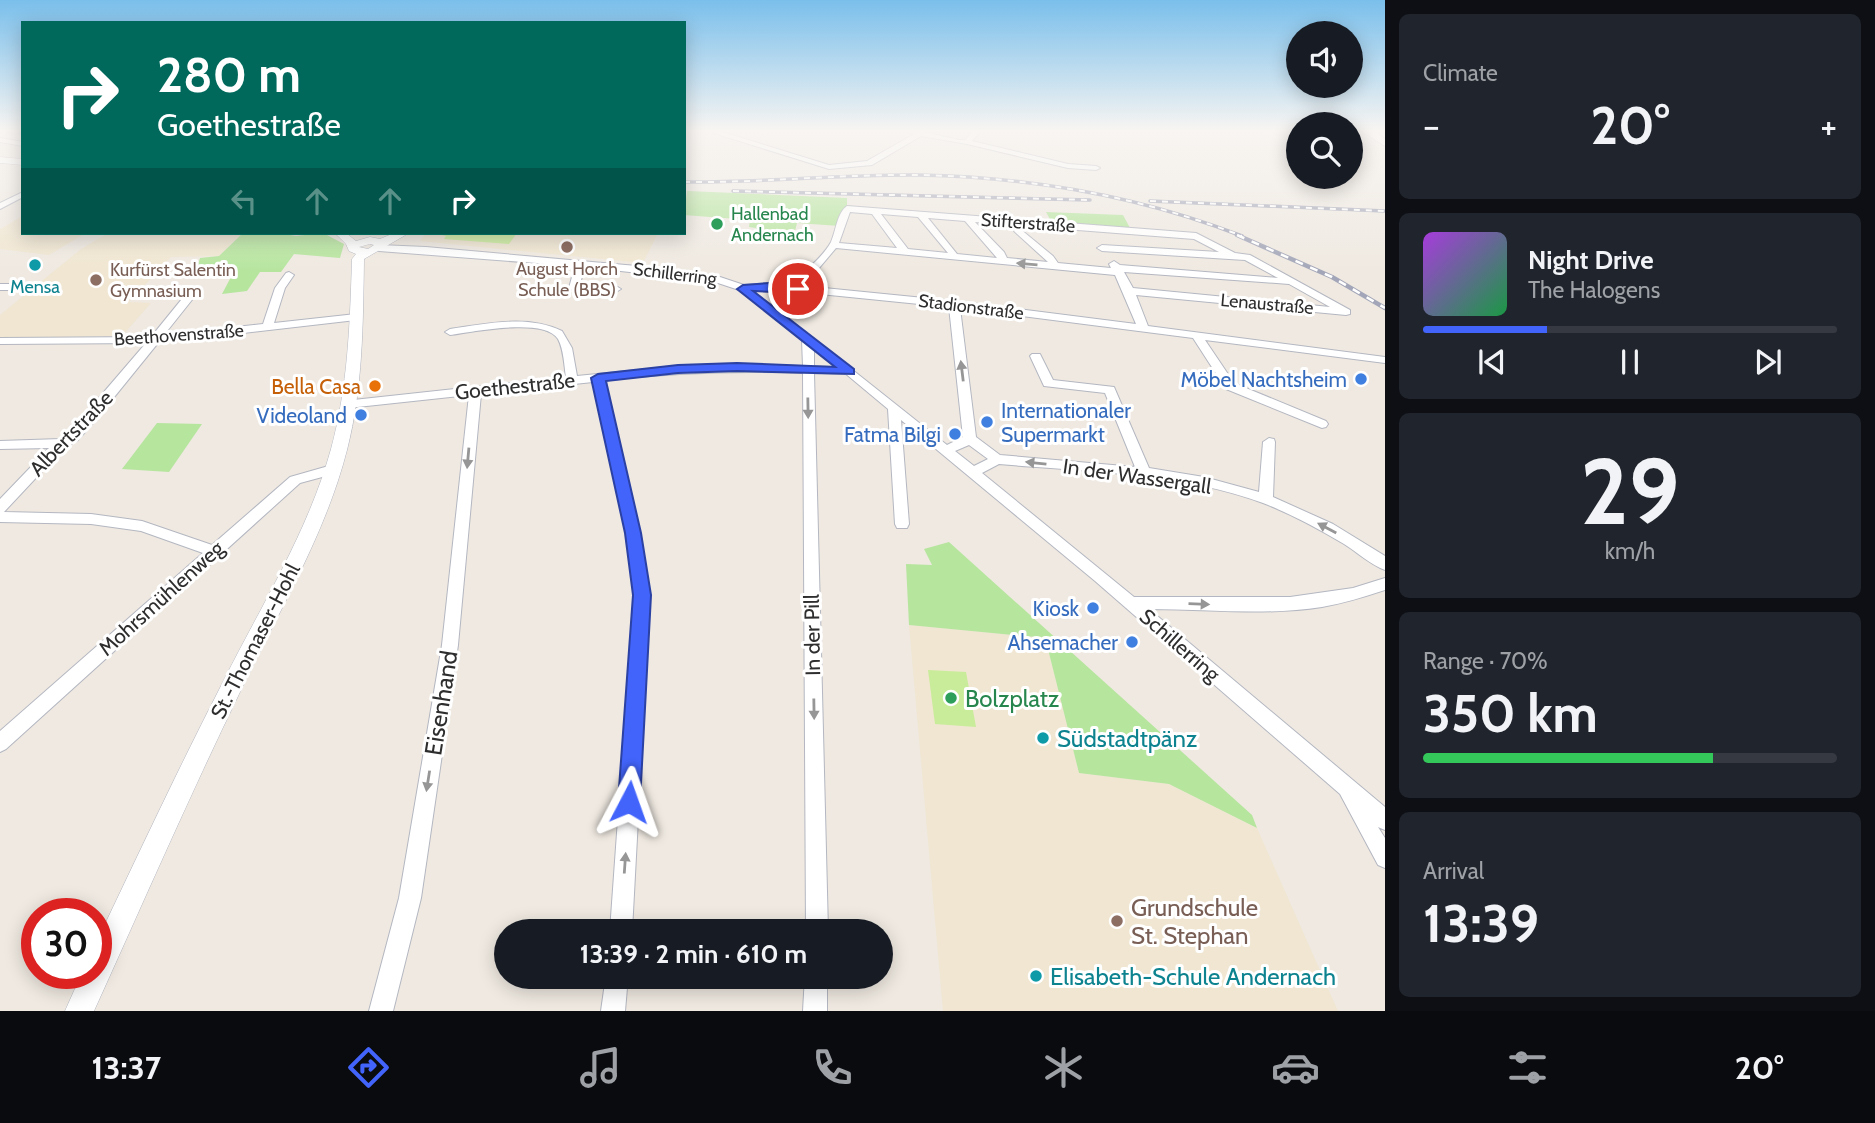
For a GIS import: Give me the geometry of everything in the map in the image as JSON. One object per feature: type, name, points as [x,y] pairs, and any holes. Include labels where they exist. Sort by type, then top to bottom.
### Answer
[{"type":"street","points":[[0,192],[21,193]]},
{"type":"street","points":[[0,206],[21,194]]},
{"type":"street","name":"Stifterstraße","points":[[798,289],[802,279],[834,245],[847,209],[1089,227]]},
{"type":"street","points":[[876,211],[906,253]]},
{"type":"street","points":[[920,214],[952,251],[953,257]]},
{"type":"street","name":"Stifterstraße","points":[[967,218],[1002,254],[1003,262]]},
{"type":"street","points":[[1089,227],[1118,270],[1144,330]]},
{"type":"street","name":"Lenaustraße","points":[[1089,227],[1196,236],[1233,256]]},
{"type":"street","name":"Stifterstraße","points":[[1019,231],[1050,258],[1055,267]]},
{"type":"street","points":[[345,235],[371,245],[398,235]]},
{"type":"street","points":[[371,245],[394,235]]},
{"type":"street","points":[[405,235],[409,245]]},
{"type":"street","name":"Schillerring","points":[[371,245],[409,245],[426,250]]},
{"type":"street","name":"Schillerring","points":[[371,245],[714,278],[743,289],[849,371],[1131,603],[1385,820]]},
{"type":"street","name":"St.-Thomaser-Hohl","points":[[79,1011],[203,745],[303,544],[332,470],[348,404],[358,260],[371,245]]},
{"type":"street","name":"Stifterstraße","points":[[834,245],[1055,267],[1118,270]]},
{"type":"street","name":"Lenaustraße","points":[[1102,248],[1247,257],[1346,312],[1129,291]]},
{"type":"street","name":"Schillerring","points":[[580,264],[574,289],[616,289]]},
{"type":"street","name":"Lenaustraße","points":[[1118,270],[1293,283]]},
{"type":"street","points":[[267,328],[280,288],[289,275]]},
{"type":"street","name":"Stadionstraße","points":[[743,289],[770,286],[954,304],[1385,360]]},
{"type":"street","points":[[0,287],[19,287]]},
{"type":"street","name":"Albertstraße","points":[[0,508],[90,419],[194,291]]},
{"type":"street","points":[[954,304],[970,439],[998,459],[972,473]]},
{"type":"street","name":"Beethovenstraße","points":[[0,341],[153,340],[356,317]]},
{"type":"street","points":[[450,332],[531,325],[558,333],[563,339],[572,379]]},
{"type":"street","points":[[1198,337],[1230,386],[1322,424]]},
{"type":"street","name":"In der Pill","points":[[808,340],[817,919]]},
{"type":"street","points":[[1036,356],[1048,383],[1110,390],[1144,473]]},
{"type":"street","name":"Goethestraße","points":[[348,404],[678,369],[737,367],[849,371]]},
{"type":"street","points":[[598,378],[633,533],[642,595],[622,919]]},
{"type":"street","name":"Eisenhand","points":[[381,1011],[410,898],[450,645],[475,390]]},
{"type":"street","points":[[894,408],[902,524]]},
{"type":"street","points":[[945,451],[970,439]]},
{"type":"street","points":[[1266,499],[1269,442]]},
{"type":"street","points":[[0,444],[64,443]]},
{"type":"street","name":"In der Wassergall","points":[[998,459],[1144,473],[1203,483],[1266,499],[1356,543],[1385,564]]},
{"type":"street","name":"Mohrsmühlenweg","points":[[0,743],[295,480],[332,470]]},
{"type":"street","points":[[0,517],[91,519],[142,526],[213,551]]},
{"type":"street","points":[[1131,603],[1268,607],[1321,602],[1385,583]]},
{"type":"street","points":[[1343,785],[1385,858]]},
{"type":"street","points":[[613,1011],[616,989]]},
{"type":"street","points":[[815,1011],[816,989]]},
{"type":"shaded area","points":[[21,217],[21,235],[83,235],[49,255],[0,249],[0,229]]},
{"type":"shaded area","name":"Kurfürst Salentin Gymnasium","points":[[105,235],[241,235],[219,256],[171,257],[129,302],[151,303],[122,336],[0,338],[0,315],[81,249]]},
{"type":"shaded area","name":"August Horch Schule (BBS)","points":[[424,235],[657,235],[643,263],[420,241]]},
{"type":"shaded area","name":"Grundschule St. Stephan","points":[[909,625],[1035,637],[1043,641],[1048,649],[1079,773],[1169,784],[1257,828],[1338,1011],[943,1011]]},
{"type":"green space","points":[[687,191],[847,198],[847,209],[840,226],[797,223],[790,241],[754,238],[756,228],[749,227],[750,220],[686,215]]},
{"type":"green space","points":[[1046,212],[1123,215],[1130,228],[1051,221]]},
{"type":"green space","points":[[241,235],[327,235],[344,244],[340,258],[294,254],[281,272],[260,272],[247,291],[222,294],[231,277],[194,278],[200,258],[219,256]]},
{"type":"green space","points":[[441,235],[516,235],[509,244],[444,239],[446,236]]},
{"type":"green space","points":[[157,423],[202,424],[169,472],[122,469]]},
{"type":"green space","points":[[949,542],[1252,815],[1257,828],[1169,784],[1079,773],[1048,649],[1035,637],[909,625],[906,564],[932,565],[924,549]]},
{"type":"green space","name":"Bolzplatz","points":[[928,670],[966,672],[976,727],[935,724]]},
{"type":"railway","points":[[686,182],[836,177]]},
{"type":"railway","points":[[962,177],[1083,191],[1164,210],[1242,236]]},
{"type":"railway","points":[[733,191],[1090,200]]},
{"type":"railway","points":[[1150,201],[1385,211]]},
{"type":"railway","points":[[1237,235],[1332,277],[1385,308]]},
{"type":"place","name":"Hallenbad Andernach","points":[[717,224]]},
{"type":"place","name":"August Horch Schule (BBS)","points":[[567,247]]},
{"type":"place","name":"Mensa","points":[[35,265]]},
{"type":"place","name":"Kurfürst Salentin Gymnasium","points":[[96,280]]},
{"type":"place","name":"Möbel Nachtsheim","points":[[1361,379]]},
{"type":"place","name":"Bella Casa","points":[[375,386]]},
{"type":"place","name":"Videoland","points":[[361,415]]},
{"type":"place","name":"Internationaler Supermarkt","points":[[987,422]]},
{"type":"place","name":"Fatma Bilgi","points":[[955,434]]},
{"type":"place","name":"Kiosk","points":[[1093,608]]},
{"type":"place","name":"Ahsemacher","points":[[1132,642]]},
{"type":"place","name":"Bolzplatz","points":[[951,698]]},
{"type":"place","name":"Südstadtpänz","points":[[1043,738]]},
{"type":"place","name":"Grundschule St. Stephan","points":[[1117,921]]},
{"type":"place","name":"Elisabeth-Schule Andernach","points":[[1036,976]]},
{"type":"route","points":[[629,802],[642,595],[633,533],[598,378],[678,369],[737,367],[849,371],[743,289],[758,286],[798,289]]}]
